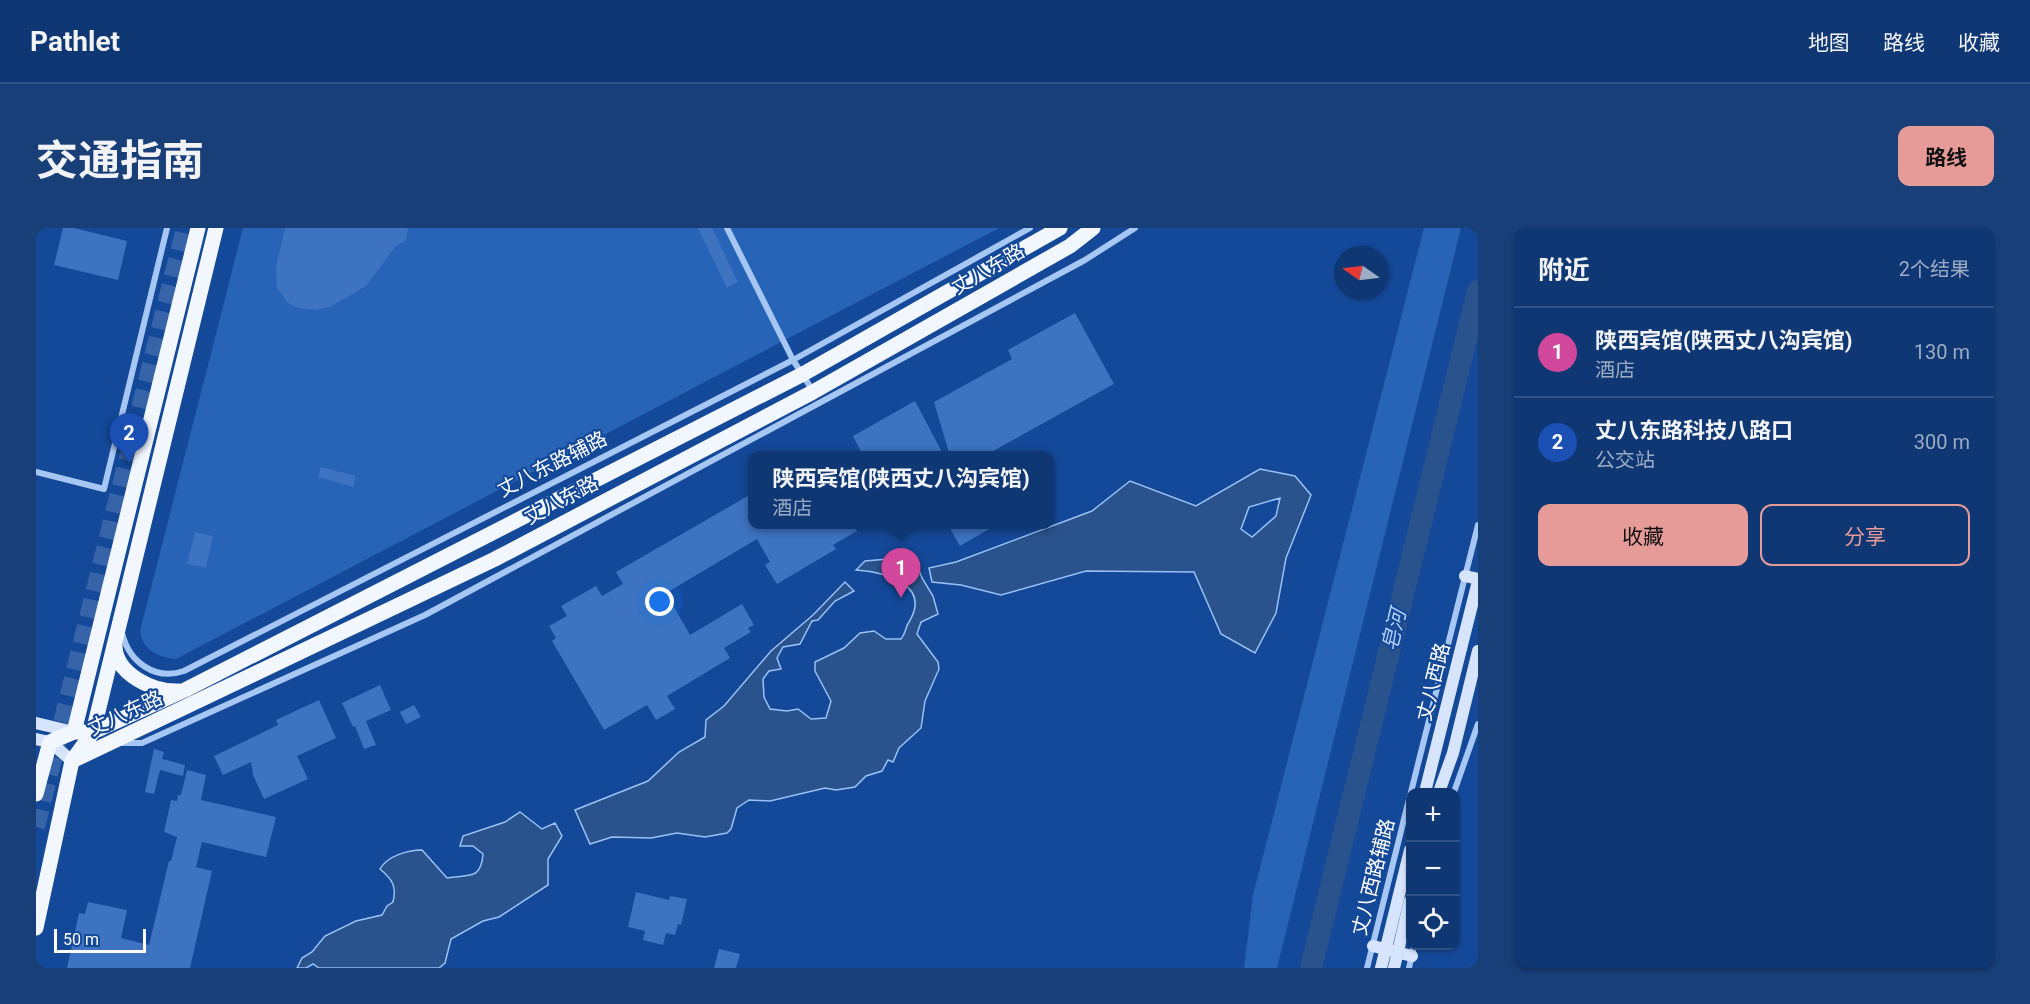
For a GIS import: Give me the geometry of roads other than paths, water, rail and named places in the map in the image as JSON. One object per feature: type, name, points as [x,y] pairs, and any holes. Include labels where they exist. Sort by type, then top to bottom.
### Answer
[{"type":"main road","points":[[43,740],[74,732],[198,228]]},
{"type":"main road","points":[[36,928],[72,761],[93,732],[216,228]]},
{"type":"main road","name":"丈八东路","points":[[36,723],[74,732],[93,732],[185,690],[803,374],[1060,228]]},
{"type":"main road","name":"丈八东路","points":[[72,761],[434,591],[813,392],[1070,246],[1093,228]]},
{"type":"main road","name":"丈八西路","points":[[1426,788],[1473,585]]},
{"type":"main road","points":[[115,644],[119,662],[141,681],[160,689],[185,690]]},
{"type":"main road","name":"丈八西路","points":[[1440,788],[1453,753],[1478,651]]},
{"type":"main road","points":[[43,740],[72,761]]},
{"type":"main road","points":[[36,794],[43,740]]},
{"type":"main road","points":[[1394,968],[1392,950],[1406,872]]},
{"type":"main road","points":[[1381,968],[1392,950],[1406,912]]},
{"type":"main road","points":[[1373,945],[1411,956]]},
{"type":"street","points":[[36,472],[104,489],[168,228]]},
{"type":"street","points":[[727,228],[793,360],[813,392]]},
{"type":"street","name":"丈八东路辅路","points":[[124,605],[122,636],[132,656],[151,671],[167,674],[183,671],[793,360],[1030,228]]},
{"type":"street","points":[[109,744],[141,743],[425,615],[1075,265],[1135,228]]},
{"type":"street","name":"丈八西路辅路","points":[[1413,788],[1473,585],[1478,525]]},
{"type":"street","points":[[1456,788],[1473,746],[1478,724]]},
{"type":"street","name":"丈八西路辅路","points":[[1367,968],[1406,814]]},
{"type":"waterway","name":"皂河","points":[[1311,968],[1478,291]]},
{"type":"tunnel","points":[[36,827],[185,228]]},
{"type":"place","name":"丈八东路科技八路口","points":[[129,463]]},
{"type":"place","name":"陕西宾馆(陕西丈八沟宾馆)","points":[[901,598]]}]
